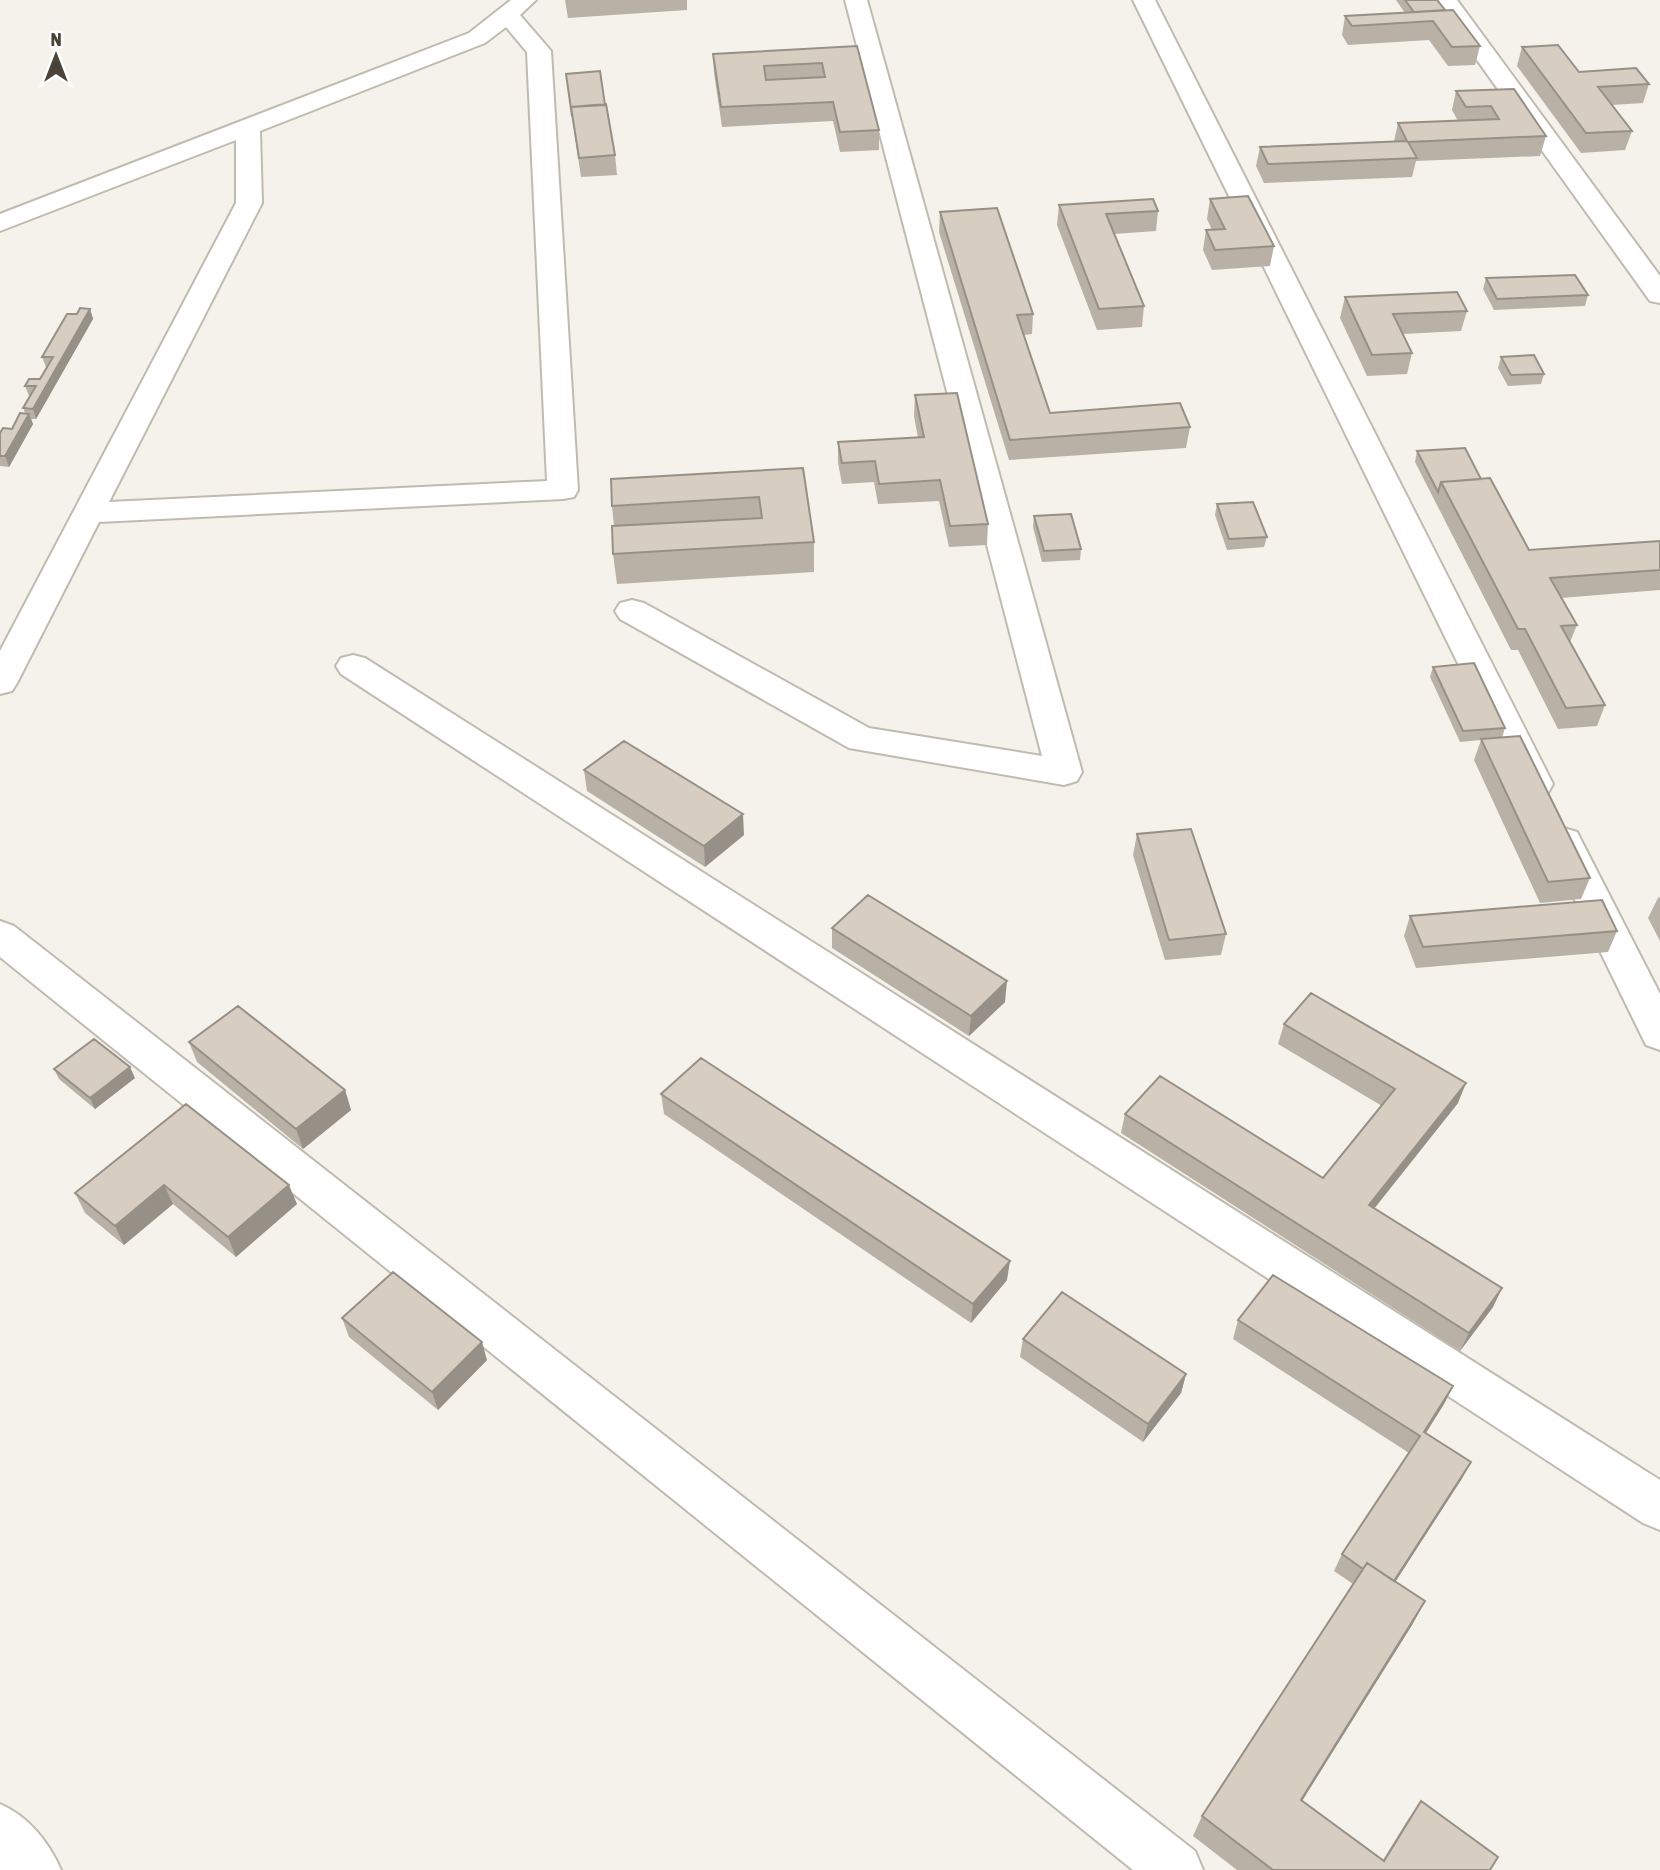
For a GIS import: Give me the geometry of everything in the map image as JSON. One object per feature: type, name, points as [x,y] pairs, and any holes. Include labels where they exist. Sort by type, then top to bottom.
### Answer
[{"type":"street","points":[[632,611],[861,739],[1064,772],[856,0]]},
{"type":"street","points":[[1144,0],[1660,1034]]},
{"type":"street","points":[[1445,0],[1660,295]]},
{"type":"street","points":[[0,223],[477,38],[516,7],[539,51],[563,490],[88,513]]},
{"type":"street","points":[[0,683],[249,203],[248,127]]},
{"type":"street","points":[[353,666],[1659,1504]]},
{"type":"street","points":[[0,936],[1176,1870]]},
{"type":"street","points":[[0,1831],[34,1870]]},
{"type":"building","points":[[1405,0],[1437,0],[1445,10],[1414,12]]},
{"type":"building","points":[[1453,10],[1480,46],[1452,47],[1433,21],[1352,26],[1345,16]]},
{"type":"building","points":[[1558,45],[1579,72],[1636,68],[1649,84],[1598,87],[1632,131],[1586,133],[1522,47]]},
{"type":"building","points":[[857,46],[879,130],[840,132],[833,102],[721,107],[713,54]],"holes":[[[822,63],[825,77],[766,80],[764,66]]]},
{"type":"building","points":[[600,71],[605,105],[571,107],[572,116],[566,74]]},
{"type":"building","points":[[1514,89],[1546,136],[1408,142],[1417,158],[1268,164],[1260,147],[1407,141],[1398,123],[1499,119],[1491,106],[1466,107],[1456,91]]},
{"type":"building","points":[[606,104],[615,155],[579,158],[571,107]]},
{"type":"building","points":[[1248,196],[1274,246],[1215,250],[1206,230],[1225,229],[1210,199]]},
{"type":"building","points":[[1153,199],[1158,211],[1106,214],[1144,306],[1099,309],[1059,205]]},
{"type":"building","points":[[997,208],[1033,314],[1017,315],[1050,413],[1180,403],[1190,427],[1010,440],[940,212]]},
{"type":"building","points":[[1575,275],[1588,295],[1497,299],[1486,278]]},
{"type":"building","points":[[1457,292],[1467,311],[1393,314],[1412,353],[1372,355],[1345,297]]},
{"type":"building","points":[[80,308],[90,309],[33,409],[23,408],[36,386],[25,386],[29,379],[40,379],[53,357],[42,357],[67,314],[77,314]]},
{"type":"building","points":[[1534,355],[1544,374],[1511,375],[1501,357]]},
{"type":"building","points":[[957,393],[988,524],[950,526],[940,480],[879,484],[875,461],[842,463],[838,442],[924,437],[915,395]]},
{"type":"building","points":[[20,413],[29,414],[5,456],[0,456],[0,433],[3,428],[12,429]]},
{"type":"building","points":[[1465,448],[1481,479],[1441,482],[1438,492],[1417,451]]},
{"type":"building","points":[[803,468],[814,542],[613,554],[612,526],[762,518],[759,497],[612,506],[611,479]]},
{"type":"building","points":[[1490,478],[1529,550],[1660,541],[1660,570],[1550,578],[1577,625],[1561,626],[1605,705],[1566,708],[1525,629],[1518,629],[1441,482]]},
{"type":"building","points":[[1253,502],[1267,537],[1229,539],[1217,504]]},
{"type":"building","points":[[1071,514],[1081,549],[1044,551],[1034,516]]},
{"type":"building","points":[[1474,663],[1505,728],[1463,731],[1433,667]]},
{"type":"building","points":[[1520,736],[1590,878],[1548,882],[1481,739]]},
{"type":"building","points":[[624,741],[743,814],[704,846],[584,770]]},
{"type":"building","points":[[1191,829],[1226,934],[1169,940],[1137,834]]},
{"type":"building","points":[[868,895],[1007,981],[971,1016],[832,928]]},
{"type":"building","points":[[1602,900],[1617,931],[1423,947],[1410,916]]},
{"type":"building","points":[[1311,993],[1466,1083],[1369,1205],[1502,1288],[1469,1333],[1125,1114],[1160,1076],[1323,1178],[1395,1089],[1284,1024]]},
{"type":"building","points":[[238,1006],[345,1090],[296,1129],[189,1042]]},
{"type":"building","points":[[94,1039],[130,1067],[90,1098],[54,1069]]},
{"type":"building","points":[[701,1058],[1010,1261],[973,1304],[661,1094]]},
{"type":"building","points":[[186,1104],[289,1185],[228,1237],[164,1185],[115,1226],[75,1193]]},
{"type":"building","points":[[393,1272],[482,1342],[432,1392],[342,1318]]},
{"type":"building","points":[[1273,1275],[1453,1386],[1424,1432],[1471,1462],[1394,1581],[1367,1563],[1363,1569],[1342,1554],[1420,1436],[1238,1320]]},
{"type":"building","points":[[1062,1292],[1186,1374],[1148,1424],[1023,1339]]},
{"type":"building","points":[[1367,1563],[1425,1601],[1301,1800],[1384,1861],[1421,1801],[1498,1857],[1490,1870],[1273,1870],[1202,1816]]}]
